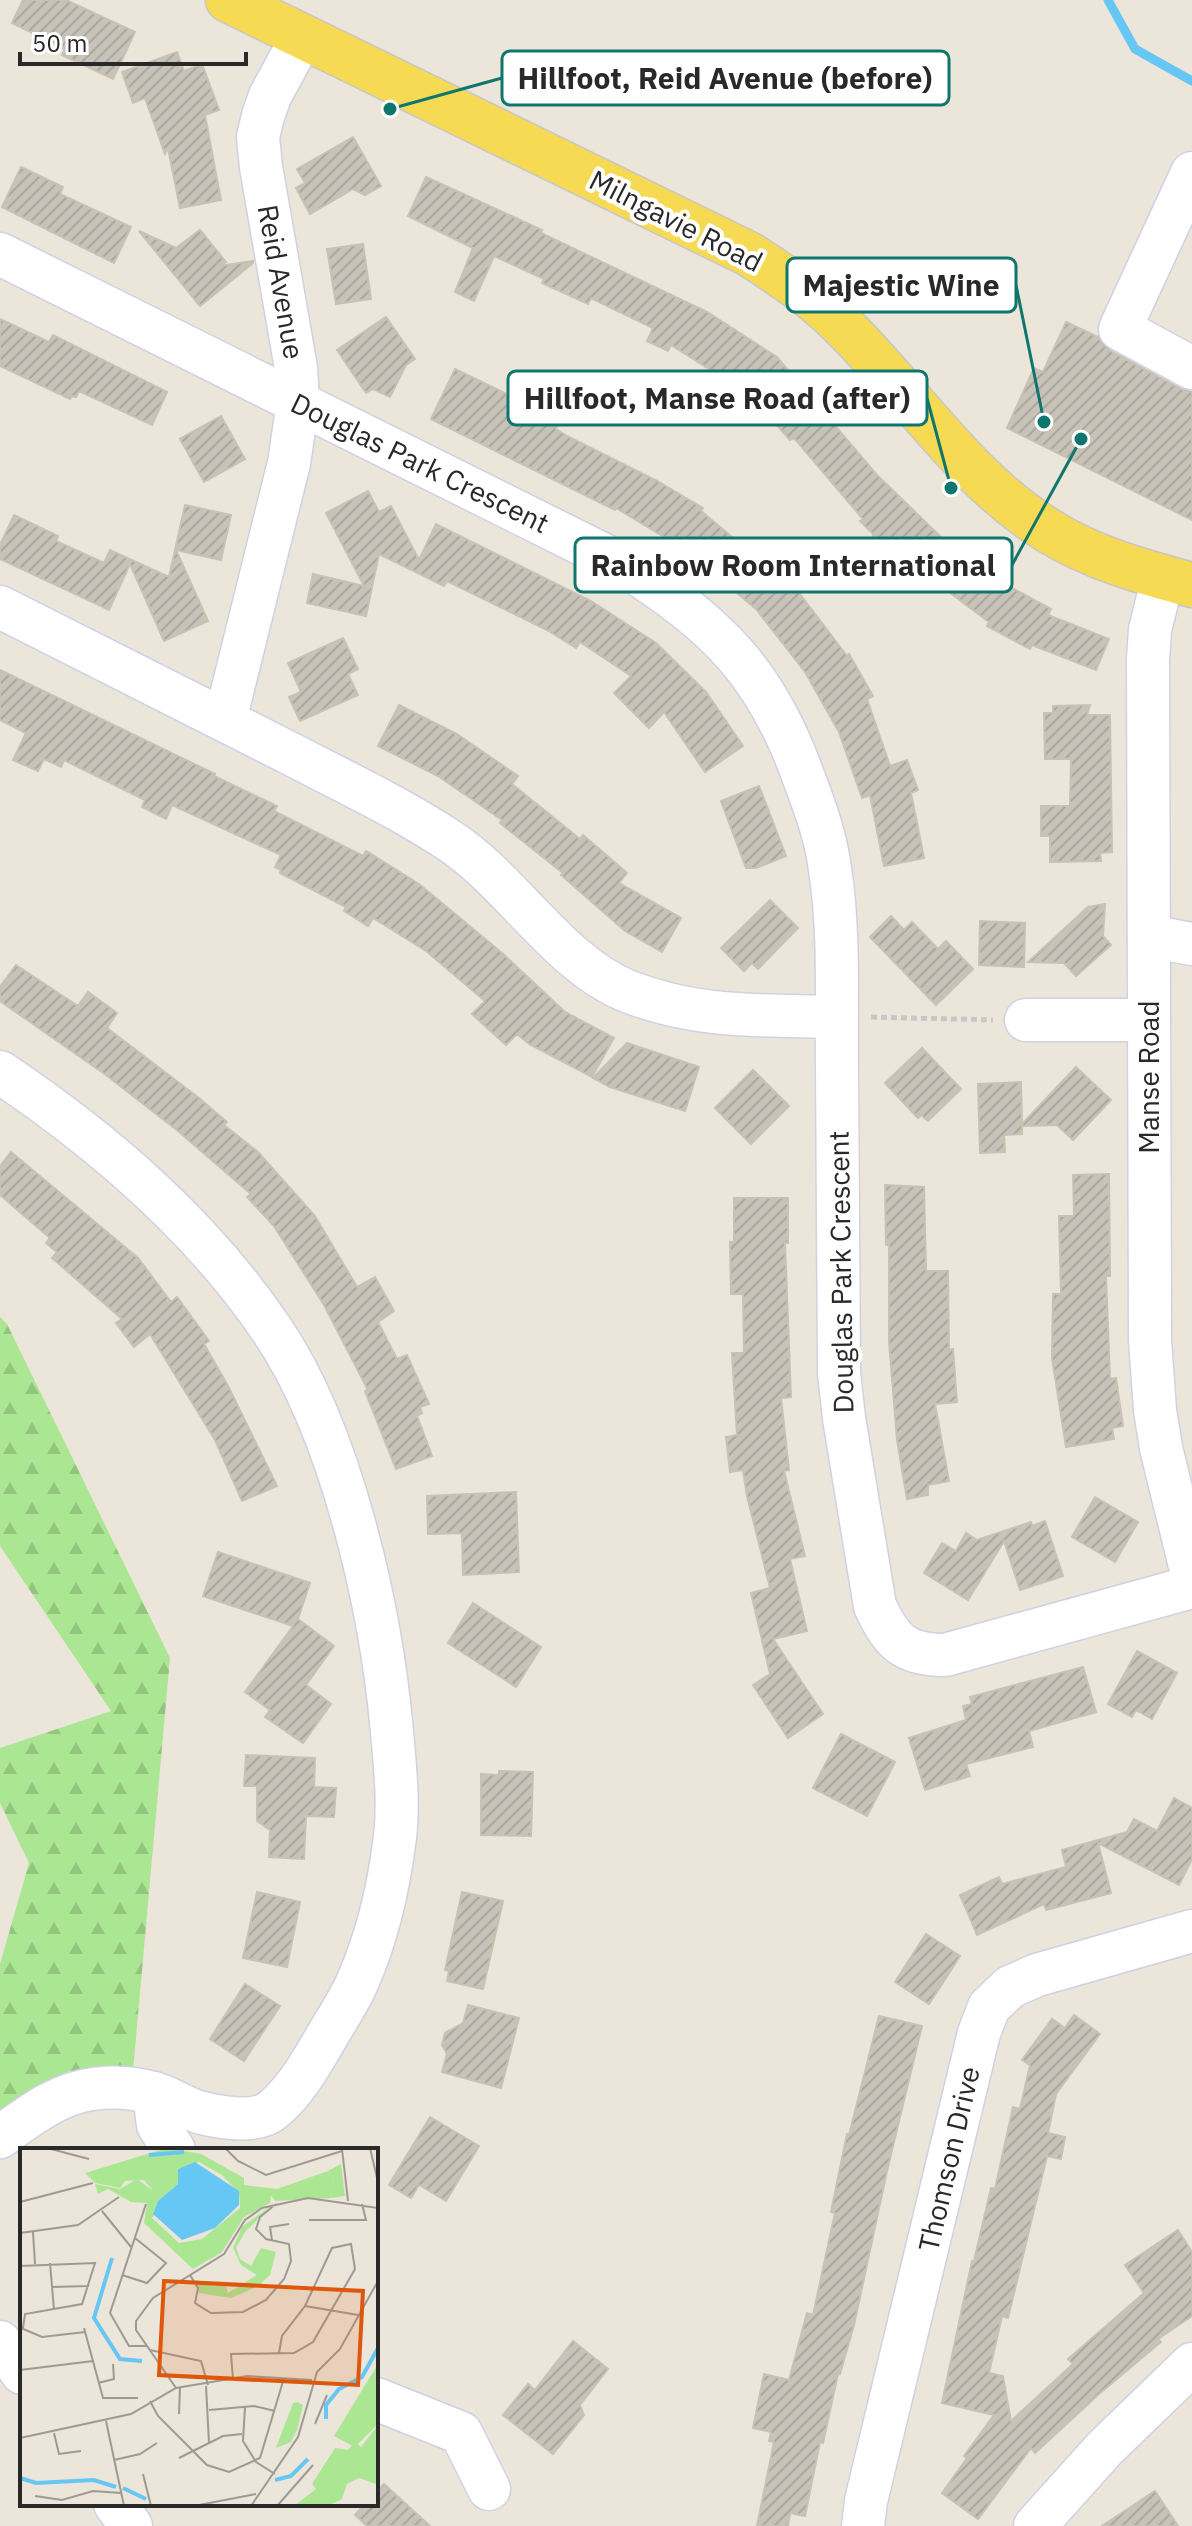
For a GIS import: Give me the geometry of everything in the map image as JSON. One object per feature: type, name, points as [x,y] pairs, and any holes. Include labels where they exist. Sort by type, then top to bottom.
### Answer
[{"type":"main road","name":"Milngavie Road","points":[[228,0],[749,254],[800,287],[838,321],[996,492],[1049,531],[1104,558],[1177,581]]},
{"type":"street","name":"Reid Avenue","points":[[225,720],[289,463],[298,402],[296,368],[258,137],[270,96],[302,37]]},
{"type":"street","points":[[1192,173],[1120,329],[1192,368]]},
{"type":"street","name":"Douglas Park Crescent","points":[[0,254],[622,564],[673,596],[743,661],[765,693],[790,740],[825,835],[834,902],[839,1373],[875,1606],[886,1630],[903,1648],[924,1655],[945,1655],[1192,1587]]},
{"type":"street","name":"Manse Road","points":[[1177,581],[1150,630],[1148,659],[1150,1340],[1161,1448],[1192,1574]]},
{"type":"street","points":[[0,607],[386,803],[464,850],[580,961],[623,989],[672,1007],[718,1015],[836,1017]]},
{"type":"street","points":[[1149,936],[1192,944]]},
{"type":"street","points":[[1026,1020],[1149,1020]]},
{"type":"street","points":[[0,1072],[51,1106],[127,1167],[168,1205],[233,1278],[274,1332],[322,1427],[347,1500],[376,1617],[389,1694],[395,1767],[395,1835],[382,1908],[357,1984],[308,2070],[274,2109],[263,2118],[201,2113],[154,2093],[115,2088],[74,2092],[42,2108],[0,2137]]},
{"type":"street","name":"Thomson Drive","points":[[863,2526],[866,2501],[979,2033],[989,2007],[1010,1987],[1037,1975],[1192,1931]]},
{"type":"street","points":[[154,2093],[158,2125],[173,2148]]},
{"type":"street","points":[[0,2342],[20,2370]]},
{"type":"street","points":[[1052,2518],[1105,2448],[1192,2364]]},
{"type":"street","points":[[378,2400],[461,2433],[489,2489]]},
{"type":"street","points":[[116,2506],[131,2526]]},
{"type":"path","points":[[836,1017],[1026,1020]]},
{"type":"green space","points":[[0,1317],[7,1324],[170,1658],[133,2071],[69,2075],[0,2109],[0,1964],[29,1863],[0,1803],[0,1748],[111,1711],[0,1546]]},
{"type":"building","points":[[23,0],[66,0],[135,32],[113,79],[62,55],[65,49],[12,23]]},
{"type":"building","points":[[177,52],[184,71],[202,64],[219,110],[205,115],[221,200],[180,208],[168,148],[165,154],[145,98],[133,103],[122,72]]},
{"type":"building","points":[[353,137],[381,186],[365,195],[353,189],[310,214],[296,188],[305,183],[297,169]]},
{"type":"building","points":[[21,167],[63,187],[60,194],[131,227],[114,263],[2,207]]},
{"type":"building","points":[[426,177],[542,230],[541,233],[707,312],[777,357],[876,474],[944,540],[999,581],[1051,609],[1048,615],[1109,639],[1096,670],[1032,645],[1030,649],[987,626],[989,622],[898,554],[895,557],[860,521],[863,519],[794,438],[790,440],[750,395],[671,345],[668,351],[647,341],[653,328],[591,298],[588,304],[494,256],[474,301],[455,292],[473,248],[408,216]]},
{"type":"building","points":[[200,230],[226,262],[220,266],[253,263],[200,306],[139,231],[176,248]]},
{"type":"building","points":[[363,244],[371,299],[336,304],[327,249]]},
{"type":"building","points":[[386,317],[415,359],[406,365],[390,397],[373,389],[366,393],[337,350]]},
{"type":"building","points":[[0,319],[49,342],[53,335],[167,392],[152,425],[79,391],[76,397],[70,399],[0,366]]},
{"type":"building","points":[[1066,322],[1098,337],[1109,350],[1192,392],[1192,520],[1007,428],[1034,368],[1043,372]]},
{"type":"building","points":[[455,369],[560,420],[556,429],[567,436],[703,508],[701,511],[799,593],[847,656],[849,654],[873,696],[867,699],[890,766],[907,760],[918,790],[911,793],[924,858],[884,866],[870,795],[862,798],[839,732],[805,672],[756,609],[684,549],[616,508],[431,419]]},
{"type":"building","points":[[221,416],[245,459],[204,482],[180,439]]},
{"type":"building","points":[[368,491],[379,512],[391,506],[419,560],[436,524],[591,601],[656,643],[706,692],[743,746],[705,772],[664,712],[649,728],[614,693],[631,676],[580,642],[576,648],[547,630],[447,581],[444,586],[379,554],[366,616],[307,603],[313,574],[364,586],[326,513]]},
{"type":"building","points":[[185,505],[231,515],[221,560],[176,550],[208,621],[164,641],[130,564],[109,610],[0,559],[0,545],[14,515],[58,536],[56,541],[104,563],[110,550],[169,577]]},
{"type":"building","points":[[343,638],[358,669],[348,674],[358,695],[300,721],[289,697],[301,692],[288,663]]},
{"type":"building","points":[[0,670],[215,774],[277,806],[274,811],[363,856],[366,851],[419,884],[502,953],[565,1012],[614,1038],[592,1077],[529,1044],[517,1034],[506,1045],[472,1014],[485,1001],[426,951],[373,918],[368,926],[344,911],[346,907],[280,873],[281,870],[275,867],[281,855],[172,805],[166,819],[142,807],[145,800],[64,760],[61,767],[44,759],[38,771],[13,760],[26,733],[0,720]]},
{"type":"building","points":[[399,705],[457,734],[518,776],[512,784],[580,839],[583,835],[627,873],[619,883],[681,918],[662,952],[625,931],[561,875],[563,873],[500,823],[502,820],[438,776],[378,746]]},
{"type":"building","points":[[1090,705],[1087,715],[1110,715],[1112,852],[1100,853],[1101,861],[1050,862],[1050,836],[1041,836],[1041,806],[1070,806],[1071,759],[1045,759],[1044,713],[1053,713],[1053,706]]},
{"type":"building","points":[[759,786],[786,856],[756,868],[746,868],[721,801]]},
{"type":"building","points":[[770,900],[798,928],[758,969],[752,963],[744,971],[721,948]]},
{"type":"building","points":[[1105,904],[1103,936],[1111,945],[1076,976],[1064,963],[1028,962],[1088,907]]},
{"type":"building","points":[[891,916],[904,930],[912,922],[938,949],[946,941],[973,969],[936,1005],[870,937]]},
{"type":"building","points":[[980,921],[1025,923],[1024,967],[979,965]]},
{"type":"building","points":[[16,965],[78,1006],[88,992],[117,1013],[107,1028],[199,1098],[227,1122],[224,1125],[258,1152],[315,1216],[357,1287],[375,1277],[394,1311],[378,1322],[397,1359],[407,1355],[429,1404],[420,1407],[422,1413],[417,1416],[432,1456],[396,1469],[365,1391],[368,1390],[324,1305],[274,1226],[247,1197],[251,1194],[106,1075],[0,1001],[0,987]]},
{"type":"building","points":[[627,1043],[699,1067],[685,1111],[610,1087],[593,1078]]},
{"type":"building","points":[[922,1048],[961,1089],[928,1121],[921,1115],[918,1118],[885,1083]]},
{"type":"building","points":[[1076,1067],[1111,1100],[1073,1140],[1057,1125],[1022,1126],[1022,1134],[1004,1135],[1005,1152],[980,1153],[978,1084],[1021,1082],[1022,1124]]},
{"type":"building","points":[[753,1070],[789,1106],[751,1144],[715,1108]]},
{"type":"building","points":[[11,1152],[138,1258],[171,1302],[177,1297],[209,1341],[204,1344],[277,1486],[242,1501],[215,1440],[150,1334],[134,1347],[116,1323],[122,1319],[52,1258],[57,1252],[46,1243],[50,1238],[0,1195],[0,1166]]},
{"type":"building","points":[[1109,1174],[1110,1276],[1106,1276],[1110,1379],[1116,1378],[1123,1426],[1112,1428],[1114,1439],[1066,1447],[1052,1358],[1053,1294],[1061,1294],[1059,1216],[1074,1216],[1073,1175]]},
{"type":"building","points":[[885,1185],[924,1187],[926,1271],[948,1271],[949,1350],[953,1349],[957,1402],[935,1404],[949,1481],[928,1485],[928,1495],[907,1499],[897,1440],[889,1342],[889,1245],[886,1245]]},
{"type":"building","points":[[734,1198],[788,1198],[788,1243],[785,1243],[791,1397],[781,1398],[789,1470],[784,1471],[805,1556],[790,1559],[807,1631],[773,1639],[823,1714],[788,1738],[753,1685],[770,1674],[751,1593],[770,1588],[743,1470],[730,1472],[726,1437],[737,1435],[732,1353],[744,1353],[743,1294],[731,1294],[730,1242],[734,1242]]},
{"type":"building","points":[[516,1492],[519,1572],[463,1575],[462,1533],[428,1534],[427,1496]]},
{"type":"building","points":[[1095,1497],[1138,1522],[1115,1562],[1072,1537]]},
{"type":"building","points":[[1045,1521],[1063,1576],[1020,1590],[1004,1541],[968,1600],[924,1573],[942,1543],[956,1551],[966,1533],[977,1540],[1031,1522],[1032,1526]]},
{"type":"building","points":[[218,1552],[310,1583],[298,1619],[334,1646],[306,1685],[331,1704],[303,1743],[265,1717],[270,1710],[245,1692],[293,1626],[203,1596]]},
{"type":"building","points":[[473,1603],[541,1647],[516,1687],[448,1643]]},
{"type":"building","points":[[1137,1651],[1177,1673],[1152,1719],[1136,1710],[1132,1717],[1108,1704]]},
{"type":"building","points":[[1083,1667],[1096,1712],[1029,1731],[1033,1747],[966,1764],[970,1776],[925,1790],[909,1738],[966,1720],[963,1706],[972,1704],[970,1697]]},
{"type":"building","points":[[841,1734],[895,1762],[867,1816],[813,1788]]},
{"type":"building","points":[[246,1755],[315,1758],[314,1787],[336,1788],[334,1817],[306,1816],[304,1859],[269,1857],[270,1830],[257,1821],[257,1786],[244,1786]]},
{"type":"building","points":[[499,1771],[533,1772],[531,1836],[481,1835],[481,1774],[499,1775]]},
{"type":"building","points":[[1174,1798],[1192,1808],[1192,1859],[1179,1885],[1098,1843],[1111,1893],[1046,1910],[1044,1904],[977,1935],[960,1895],[999,1877],[1002,1884],[1066,1867],[1062,1850],[1127,1832],[1134,1819],[1157,1831]]},
{"type":"building","points":[[257,1892],[300,1902],[287,1967],[243,1958]]},
{"type":"building","points":[[462,1892],[503,1901],[483,1989],[447,1981],[449,1971],[445,1970]]},
{"type":"building","points":[[926,1934],[960,1956],[929,2004],[895,1982]]},
{"type":"building","points":[[245,1984],[280,2006],[244,2061],[210,2039]]},
{"type":"building","points":[[468,2005],[519,2018],[501,2088],[442,2072],[447,2054],[442,2045],[445,2033],[463,2023]]},
{"type":"building","points":[[1074,2015],[1100,2034],[1056,2094],[1048,2133],[1065,2137],[1061,2159],[1047,2156],[1008,2318],[1002,2316],[989,2373],[1003,2376],[1011,2421],[1073,2364],[1068,2359],[1144,2293],[1125,2265],[1178,2230],[1192,2252],[1192,2316],[1158,2339],[1161,2342],[1035,2453],[1031,2448],[978,2519],[942,2493],[994,2415],[942,2403],[991,2188],[995,2189],[1013,2107],[1020,2109],[1030,2065],[1022,2060],[1052,2019],[1065,2028]]},
{"type":"building","points":[[879,2016],[922,2026],[854,2325],[838,2374],[823,2443],[820,2442],[805,2516],[790,2513],[788,2526],[757,2526],[774,2442],[769,2441],[771,2432],[753,2428],[764,2374],[789,2380],[807,2313],[813,2315],[835,2213],[831,2212],[847,2134]]},
{"type":"building","points":[[430,2117],[479,2146],[446,2201],[419,2185],[411,2198],[389,2185]]},
{"type":"building","points":[[573,2341],[608,2369],[580,2405],[584,2415],[553,2454],[503,2415],[528,2384],[535,2390]]},
{"type":"building","points":[[384,2484],[430,2526],[367,2526],[355,2515],[363,2506],[378,2506],[378,2490]]},
{"type":"building","points":[[1155,2491],[1178,2526],[1102,2526]]},
{"type":"waterway","points":[[1108,0],[1135,49],[1192,81]]},
{"type":"place","name":"Hillfoot, Reid Avenue (before)","points":[[390,109]]},
{"type":"place","name":"Majestic Wine","points":[[1044,422]]},
{"type":"place","name":"Rainbow Room International","points":[[1081,439]]},
{"type":"place","name":"Hillfoot, Manse Road (after)","points":[[951,488]]}]
